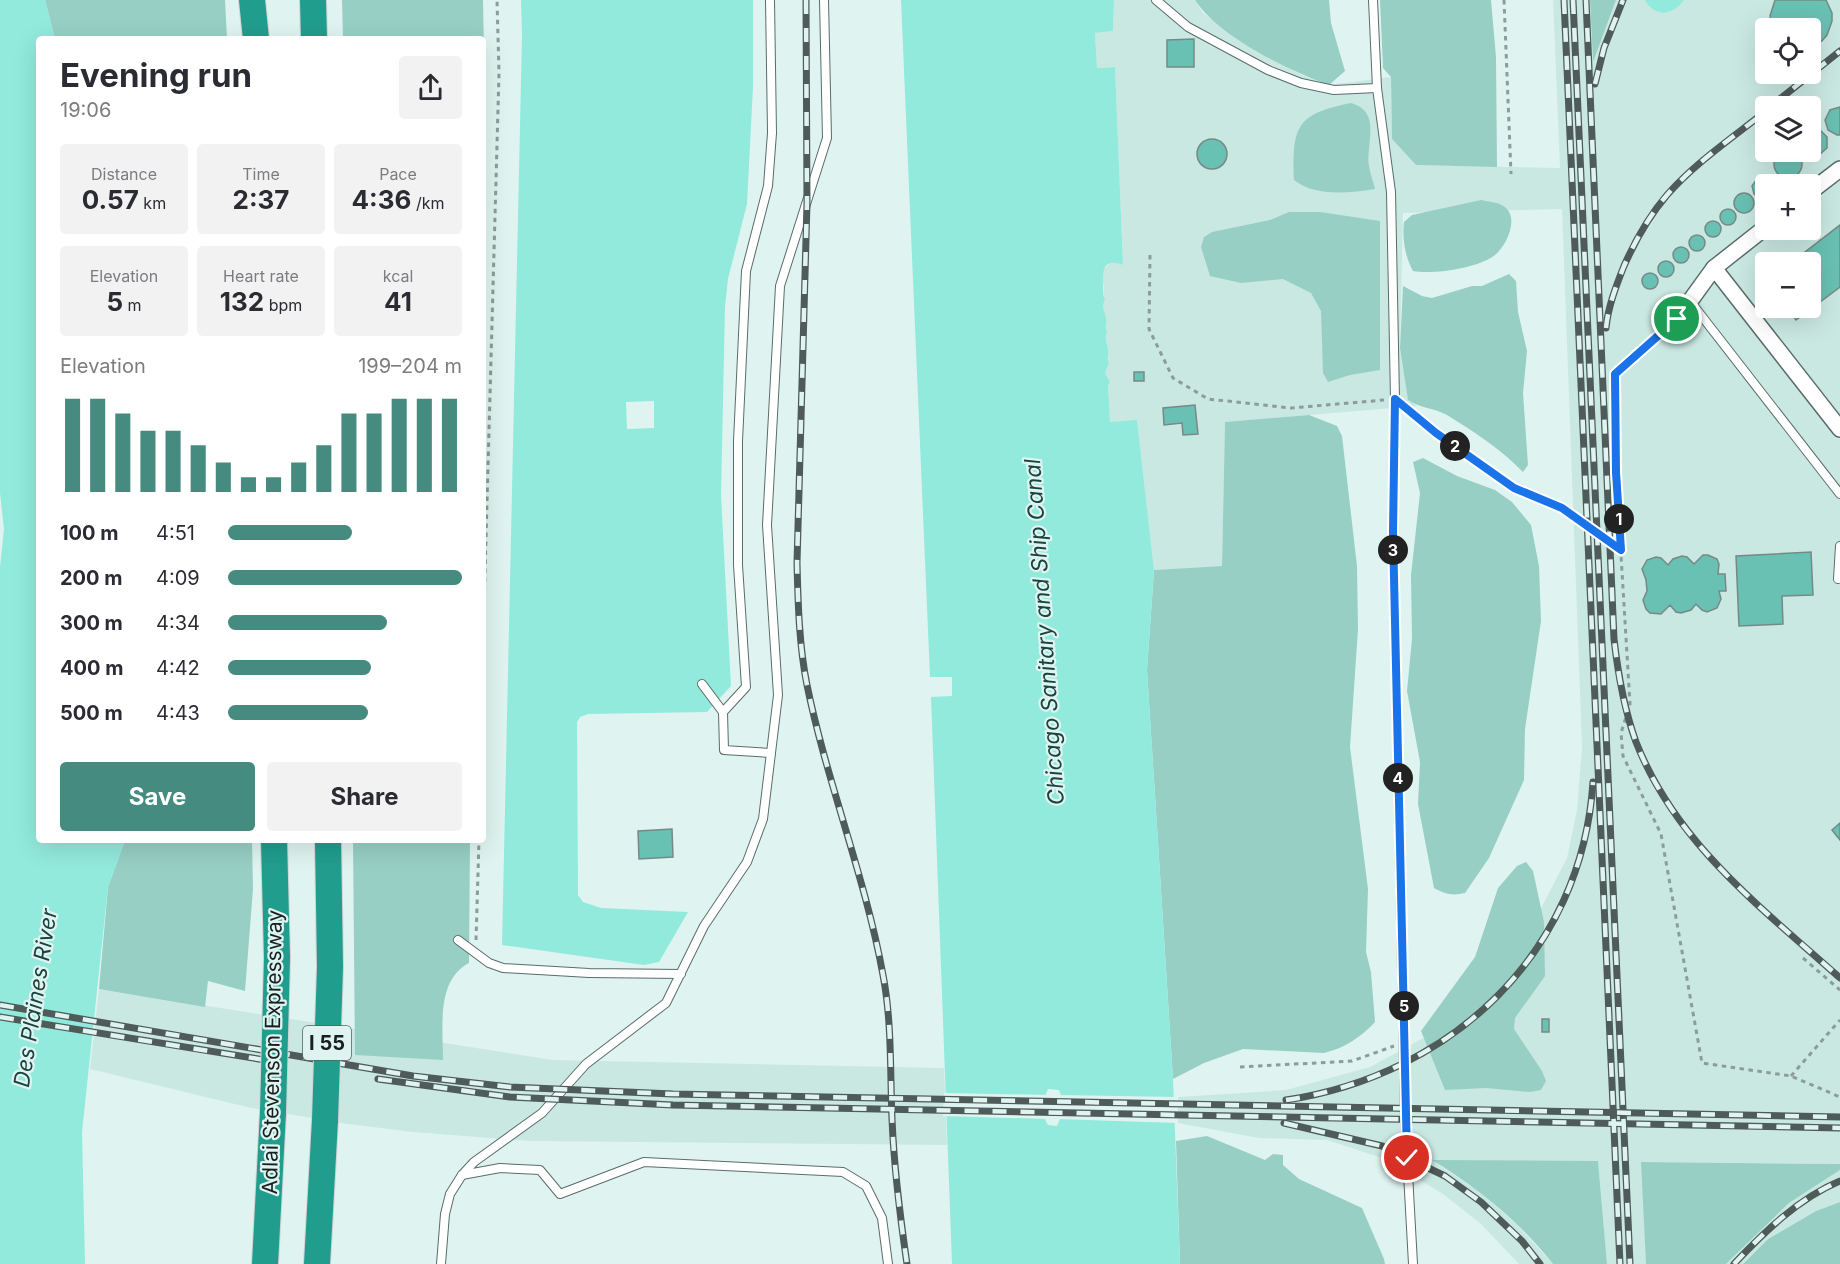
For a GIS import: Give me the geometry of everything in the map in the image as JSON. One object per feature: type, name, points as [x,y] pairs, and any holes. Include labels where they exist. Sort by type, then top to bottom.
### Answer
[{"type":"highway","points":[[252,0],[258,36]]},
{"type":"highway","points":[[258,36],[260,0]]},
{"type":"highway","points":[[313,0],[314,36]]},
{"type":"highway","name":"Adlai Stevenson Expressway","points":[[265,1264],[273,1112],[277,958],[274,843]]},
{"type":"highway","name":"I 55","points":[[317,1264],[330,967],[328,843]]},
{"type":"street","points":[[1821,184],[1840,169]]},
{"type":"street","points":[[1677,319],[1713,268],[1755,236]]},
{"type":"street","points":[[1713,268],[1840,429]]},
{"type":"lane","points":[[723,712],[746,687],[738,565],[738,441],[746,271],[768,186],[772,133],[770,0]]},
{"type":"lane","points":[[441,1264],[445,1214],[450,1194],[462,1175],[474,1162],[542,1113],[586,1064],[666,1003],[704,926],[747,862],[763,819],[778,695],[767,525],[780,286],[827,138],[824,0]]},
{"type":"lane","points":[[1156,0],[1188,27],[1268,70],[1300,83],[1334,90],[1377,88]]},
{"type":"lane","points":[[1373,0],[1377,88],[1391,192],[1395,399],[1393,544],[1405,1119],[1413,1264]]},
{"type":"lane","points":[[1690,301],[1840,494]]},
{"type":"lane","points":[[1838,579],[1840,546]]},
{"type":"lane","points":[[702,684],[723,712],[724,750],[771,753]]},
{"type":"lane","points":[[458,940],[489,963],[503,968],[589,973],[681,974]]},
{"type":"lane","points":[[462,1175],[500,1168],[540,1170],[560,1194],[644,1162],[843,1172],[867,1186],[882,1218],[888,1264]]},
{"type":"path","points":[[486,538],[499,73],[497,0]]},
{"type":"path","points":[[1504,0],[1510,174]]},
{"type":"path","points":[[1149,255],[1149,329],[1173,378],[1208,399],[1292,408],[1395,399],[1436,433],[1514,488],[1562,508],[1621,550]]},
{"type":"path","points":[[1677,319],[1615,374],[1616,472],[1630,704],[1621,733],[1623,756],[1661,834],[1702,1063],[1791,1076],[1840,1097]]},
{"type":"path","points":[[476,954],[479,843]]},
{"type":"path","points":[[1803,958],[1840,990]]},
{"type":"path","points":[[1791,1076],[1840,1020]]},
{"type":"path","points":[[1240,1067],[1352,1061],[1404,1042]]},
{"type":"shaded area","points":[[45,0],[225,0],[227,36],[54,36]]},
{"type":"shaded area","points":[[342,0],[483,0],[484,36],[343,36]]},
{"type":"shaded area","points":[[1114,0],[1195,0],[1203,13],[1242,42],[1302,75],[1329,85],[1391,77],[1392,139],[1416,165],[1560,168],[1553,0],[1590,0],[1593,60],[1616,0],[1840,0],[1840,1164],[1642,1162],[1646,1264],[1607,1264],[1598,1161],[1433,1161],[1481,1192],[1517,1225],[1553,1264],[1519,1264],[1481,1224],[1443,1194],[1385,1159],[1327,1140],[1259,1138],[1178,1123],[1178,1097],[1286,1090],[1370,1067],[1438,1030],[1537,916],[1567,858],[1577,810],[1582,747],[1562,209],[1403,213],[1400,348],[1408,399],[1417,406],[1225,422],[1222,566],[1154,570],[1137,421],[1110,422],[1108,385],[1110,382],[1105,373],[1109,363],[1108,350],[1104,341],[1107,332],[1106,318],[1102,309],[1104,287],[1101,277],[1102,271],[1110,263],[1117,262],[1123,265],[1115,67],[1097,68],[1095,33],[1113,31]]},
{"type":"shaded area","points":[[1195,0],[1329,0],[1331,23],[1345,71],[1329,85],[1294,71],[1256,51],[1220,27]]},
{"type":"shaded area","points":[[1380,0],[1491,0],[1496,57],[1497,167],[1416,165],[1392,139],[1391,77],[1383,68]]},
{"type":"shaded area","points":[[1590,0],[1616,0],[1593,62]]},
{"type":"shaded area","points":[[1351,103],[1361,107],[1370,121],[1369,166],[1375,189],[1355,192],[1322,191],[1294,180],[1294,146],[1302,125],[1319,112]]},
{"type":"shaded area","points":[[1481,200],[1502,205],[1510,214],[1511,226],[1507,240],[1499,251],[1488,260],[1467,267],[1432,272],[1413,271],[1405,247],[1404,222],[1412,215]]},
{"type":"shaded area","points":[[1289,212],[1320,212],[1380,221],[1380,370],[1350,375],[1328,382],[1323,373],[1321,311],[1311,293],[1283,279],[1241,283],[1210,276],[1201,247],[1204,237],[1212,232],[1270,220]]},
{"type":"shaded area","points":[[1509,274],[1516,281],[1518,312],[1527,351],[1523,393],[1528,465],[1523,472],[1497,449],[1457,421],[1408,400],[1400,348],[1403,286],[1422,296],[1432,298],[1472,286],[1482,286]]},
{"type":"shaded area","points":[[1309,415],[1337,426],[1342,436],[1357,566],[1358,629],[1350,747],[1368,889],[1366,952],[1371,972],[1375,1022],[1352,1041],[1332,1051],[1324,1053],[1243,1049],[1204,1063],[1173,1079],[1147,670],[1154,570],[1222,566],[1225,422]]},
{"type":"shaded area","points":[[1423,458],[1457,476],[1495,490],[1512,502],[1531,525],[1539,566],[1541,621],[1525,729],[1524,780],[1489,858],[1465,893],[1456,894],[1445,893],[1434,888],[1418,804],[1420,762],[1407,691],[1412,639],[1411,575],[1420,493],[1413,462]]},
{"type":"shaded area","points":[[124,843],[252,843],[253,889],[245,991],[208,981],[205,1007],[99,989],[108,887]]},
{"type":"shaded area","points":[[353,843],[470,843],[469,963],[458,971],[446,993],[443,1060],[355,1055]]},
{"type":"shaded area","points":[[1526,862],[1533,871],[1544,922],[1545,976],[1515,1018],[1514,1029],[1542,1071],[1546,1081],[1541,1090],[1530,1092],[1486,1088],[1445,1090],[1421,1031],[1475,957],[1498,888],[1517,866]]},
{"type":"shaded area","points":[[99,989],[553,1060],[944,1068],[947,1145],[531,1141],[413,1132],[251,1108],[90,1069]]},
{"type":"shaded area","points":[[1207,1136],[1265,1160],[1273,1154],[1283,1155],[1283,1165],[1299,1179],[1362,1208],[1385,1264],[1180,1264],[1176,1141]]},
{"type":"shaded area","points":[[1432,1160],[1598,1161],[1607,1264],[1553,1264],[1497,1206]]},
{"type":"shaded area","points":[[1641,1162],[1840,1164],[1840,1170],[1789,1203],[1726,1264],[1646,1264]]},
{"type":"shaded area","points":[[1840,1170],[1840,1202],[1816,1211],[1768,1239],[1743,1264],[1726,1264],[1789,1203]]},
{"type":"shaded area","points":[[1840,1202],[1840,1264],[1743,1264],[1768,1239],[1816,1211]]},
{"type":"water","name":"Des Plaines River","points":[[0,0],[45,0],[54,36],[36,36],[36,843],[124,843],[108,887],[82,1132],[85,1264],[0,1264],[0,567],[4,529],[0,493]]},
{"type":"water","points":[[521,0],[753,0],[753,87],[747,204],[728,279],[725,307],[721,495],[731,686],[707,712],[588,714],[580,717],[577,722],[578,895],[583,902],[601,908],[688,912],[659,962],[644,965],[502,945]],"holes":[[[654,401],[654,428],[627,429],[626,402]]]},
{"type":"water","name":"Chicago Sanitary and Ship Canal","points":[[901,0],[1114,0],[1113,31],[1095,33],[1097,68],[1115,67],[1123,265],[1109,264],[1106,266],[1103,277],[1105,299],[1103,307],[1106,318],[1109,363],[1105,373],[1110,382],[1108,385],[1110,422],[1137,420],[1154,570],[1147,670],[1173,1079],[1180,1264],[952,1264],[931,697],[952,696],[952,677],[930,677]],"holes":[[[1048,1089],[1059,1090],[1062,1104],[1061,1117],[1057,1126],[1048,1125],[1043,1112],[1044,1098]]]},
{"type":"water","points":[[1645,0],[1684,0],[1669,12],[1658,12]]},
{"type":"pier","points":[[944,1093],[1049,1095],[1046,1116],[1048,1119],[943,1116]]},
{"type":"pier","points":[[1058,1095],[1177,1097],[1178,1123],[1057,1119]]},
{"type":"building","points":[[1775,0],[1826,0],[1832,13],[1832,21],[1827,35],[1821,42],[1821,18],[1770,18]]},
{"type":"building","points":[[1194,39],[1194,67],[1167,67],[1167,40]]},
{"type":"building","points":[[1840,107],[1840,135],[1837,135],[1828,130],[1825,120],[1830,110]]},
{"type":"building","points":[[1821,131],[1827,137],[1827,148],[1821,153]]},
{"type":"building","points":[[1212,139],[1218,140],[1226,148],[1226,160],[1218,168],[1212,169],[1206,168],[1198,160],[1197,154],[1198,148],[1206,140]]},
{"type":"building","points":[[1774,162],[1802,162],[1798,174],[1778,174],[1774,164]]},
{"type":"building","points":[[1755,182],[1755,195],[1754,194],[1752,186]]},
{"type":"building","points":[[1740,193],[1748,193],[1754,199],[1754,207],[1748,213],[1740,213],[1734,207],[1734,199]]},
{"type":"building","points":[[1728,209],[1734,211],[1736,217],[1734,223],[1728,225],[1722,223],[1720,217],[1722,211]]},
{"type":"building","points":[[1713,221],[1719,223],[1721,229],[1719,235],[1713,237],[1707,235],[1705,229],[1707,223]]},
{"type":"building","points":[[1840,225],[1840,287],[1821,301],[1821,252],[1805,252]]},
{"type":"building","points":[[1697,235],[1703,237],[1705,243],[1703,249],[1697,251],[1691,249],[1689,243],[1691,237]]},
{"type":"building","points":[[1681,247],[1687,249],[1689,255],[1687,261],[1681,263],[1675,261],[1673,255],[1675,249]]},
{"type":"building","points":[[1666,261],[1672,263],[1674,269],[1672,275],[1666,277],[1660,275],[1658,269],[1660,263]]},
{"type":"building","points":[[1650,273],[1656,275],[1658,281],[1656,287],[1650,289],[1644,287],[1642,281],[1644,275]]},
{"type":"building","points":[[1134,372],[1144,372],[1144,381],[1134,381]]},
{"type":"building","points":[[1195,405],[1198,434],[1183,435],[1182,423],[1164,425],[1163,408]]},
{"type":"building","points":[[1811,552],[1813,595],[1782,596],[1783,624],[1739,626],[1736,556]]},
{"type":"building","points":[[1703,555],[1717,559],[1718,574],[1725,574],[1726,591],[1719,591],[1721,599],[1717,608],[1707,612],[1696,604],[1691,610],[1681,613],[1676,612],[1670,605],[1661,614],[1650,613],[1643,600],[1647,591],[1642,569],[1647,560],[1661,558],[1668,565],[1673,559],[1682,556],[1687,557],[1694,564]]},
{"type":"building","points":[[1840,823],[1840,840],[1832,830]]},
{"type":"building","points":[[672,829],[673,857],[639,859],[638,831]]},
{"type":"building","points":[[1542,1019],[1549,1019],[1549,1032],[1542,1032]]},
{"type":"railway","points":[[806,0],[807,203],[797,563],[798,609],[804,670],[815,722],[866,902],[886,993],[894,1156],[907,1264]]},
{"type":"railway","points":[[1564,0],[1620,1264]]},
{"type":"railway","points":[[1573,0],[1630,1264]]},
{"type":"railway","points":[[1586,0],[1614,639],[1628,717],[1636,742],[1653,779],[1697,843],[1751,899],[1840,978]]},
{"type":"railway","points":[[1595,84],[1604,48],[1623,0]]},
{"type":"railway","points":[[1784,96],[1840,51]]},
{"type":"railway","points":[[1606,328],[1610,304],[1624,266],[1654,211],[1690,172],[1755,119]]},
{"type":"railway","points":[[1286,1100],[1346,1086],[1402,1064],[1453,1033],[1498,996],[1535,951],[1564,900],[1583,844],[1593,782]]},
{"type":"railway","points":[[0,1005],[413,1076],[510,1087],[673,1094],[1840,1117]]},
{"type":"railway","points":[[0,1017],[271,1061]]},
{"type":"railway","points":[[378,1079],[510,1097],[673,1105],[1840,1128]]},
{"type":"railway","points":[[1284,1123],[1382,1146],[1445,1176],[1481,1202],[1522,1241],[1540,1264]]},
{"type":"railway","points":[[1734,1264],[1757,1240],[1796,1206],[1840,1181]]},
{"type":"route","points":[[1407,1158],[1393,532],[1395,399],[1436,433],[1514,488],[1562,508],[1621,550],[1616,472],[1615,374],[1677,319]]}]
